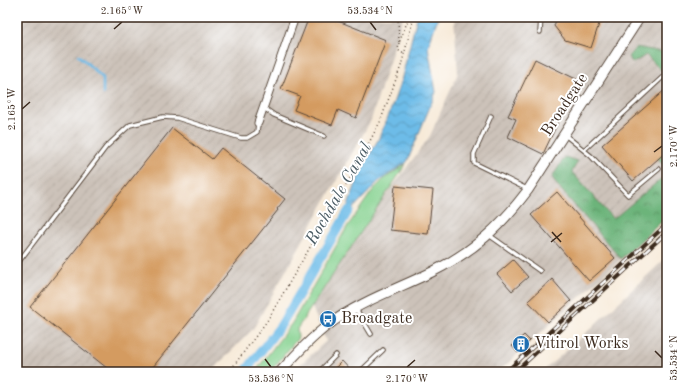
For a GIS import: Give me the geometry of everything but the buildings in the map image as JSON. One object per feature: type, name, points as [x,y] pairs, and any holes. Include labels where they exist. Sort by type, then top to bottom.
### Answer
[{"type":"street","points":[[258,123],[295,17]]},
{"type":"street","name":"Broadgate","points":[[280,372],[304,346],[329,325],[355,308],[433,272],[489,235],[508,217],[528,190],[638,17]]},
{"type":"lane","points":[[540,32],[541,17]]},
{"type":"lane","points":[[584,150],[666,74]]},
{"type":"lane","points":[[263,107],[285,120],[324,136]]},
{"type":"lane","points":[[491,116],[474,154],[474,163],[528,190]]},
{"type":"lane","points":[[17,264],[106,146],[130,125],[163,117],[177,118],[241,138],[247,138],[257,132],[258,123]]},
{"type":"lane","points":[[564,134],[584,150],[628,195],[659,169]]},
{"type":"lane","points":[[489,235],[540,271]]},
{"type":"lane","points":[[667,293],[663,297],[667,301]]},
{"type":"lane","points":[[355,308],[371,334]]},
{"type":"lane","points":[[360,372],[383,350]]},
{"type":"lane","points":[[319,372],[336,355]]},
{"type":"path","points":[[398,17],[398,50],[404,54]]},
{"type":"path","points":[[399,43],[409,17]]},
{"type":"path","points":[[229,372],[267,321],[347,184],[380,122],[404,54],[414,17]]},
{"type":"shaded area","points":[[17,17],[403,17],[371,120],[253,329],[211,372],[17,372]]},
{"type":"shaded area","points":[[454,17],[667,17],[667,217],[498,372],[292,372],[326,341],[311,305],[358,233],[430,136],[458,73]]},
{"type":"shaded area","points":[[667,257],[667,372],[542,372],[586,333]]},
{"type":"green space","points":[[636,47],[667,53],[667,67],[661,70],[646,55],[633,63],[628,57]]},
{"type":"green space","points":[[667,151],[667,169],[658,159]]},
{"type":"green space","points":[[565,157],[578,161],[572,172],[613,219],[667,174],[667,217],[621,259],[557,185],[552,177]]},
{"type":"green space","points":[[406,164],[297,329],[298,338],[270,372],[255,372],[292,323],[347,227],[373,190],[384,179]]},
{"type":"water","points":[[417,17],[438,17],[428,47],[436,92],[407,162],[379,181],[343,219],[362,168],[378,140],[390,112],[401,81]]},
{"type":"waterway","points":[[78,55],[103,78],[103,94]]},
{"type":"waterway","name":"Rochdale Canal","points":[[245,372],[281,325],[349,210]]},
{"type":"railway","points":[[506,372],[667,224]]},
{"type":"railway","points":[[515,372],[667,232]]},
{"type":"place","name":"Broadgate","points":[[328,319]]},
{"type":"place","name":"Vitirol Works","points":[[521,344]]}]
